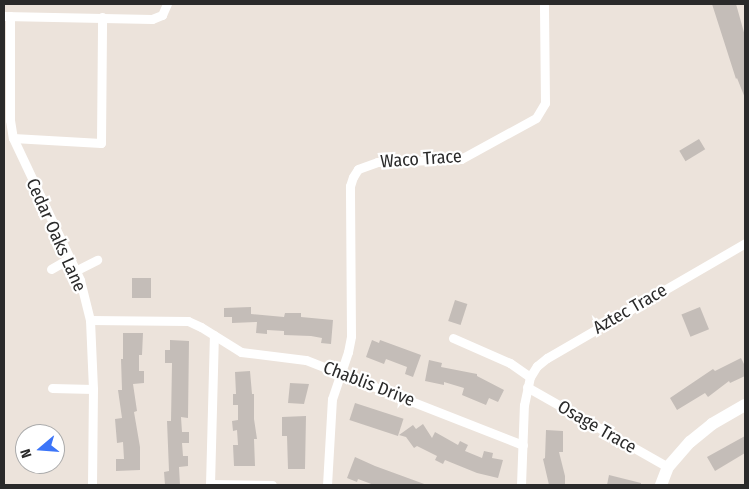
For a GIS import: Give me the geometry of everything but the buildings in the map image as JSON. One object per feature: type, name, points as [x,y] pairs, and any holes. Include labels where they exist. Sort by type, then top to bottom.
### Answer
[{"type":"street","points":[[7,16],[152,19],[162,15],[167,4]]},
{"type":"street","name":"Waco Trace","points":[[327,485],[329,417],[332,399],[348,352],[350,336],[350,186],[353,177],[358,169],[377,162],[461,159],[536,118],[545,103],[544,4]]},
{"type":"street","name":"Cedar Oaks Lane","points":[[7,16],[10,120],[13,138],[68,259],[80,280],[90,320],[94,389],[92,485]]},
{"type":"street","points":[[13,138],[101,143],[102,17]]},
{"type":"street","name":"Aztec Trace","points":[[520,485],[527,387],[530,377],[537,366],[546,358],[745,243]]},
{"type":"street","points":[[51,269],[68,259]]},
{"type":"street","points":[[75,272],[97,260]]},
{"type":"street","name":"Chablis Drive","points":[[90,320],[188,321],[241,352],[306,360],[522,445]]},
{"type":"street","points":[[214,335],[210,485],[272,485]]},
{"type":"street","points":[[453,338],[510,363],[530,377]]},
{"type":"street","name":"Osage Trace","points":[[527,387],[668,467]]},
{"type":"street","points":[[52,388],[94,389]]},
{"type":"street","points":[[660,485],[668,467],[677,454],[712,424],[745,405]]}]
